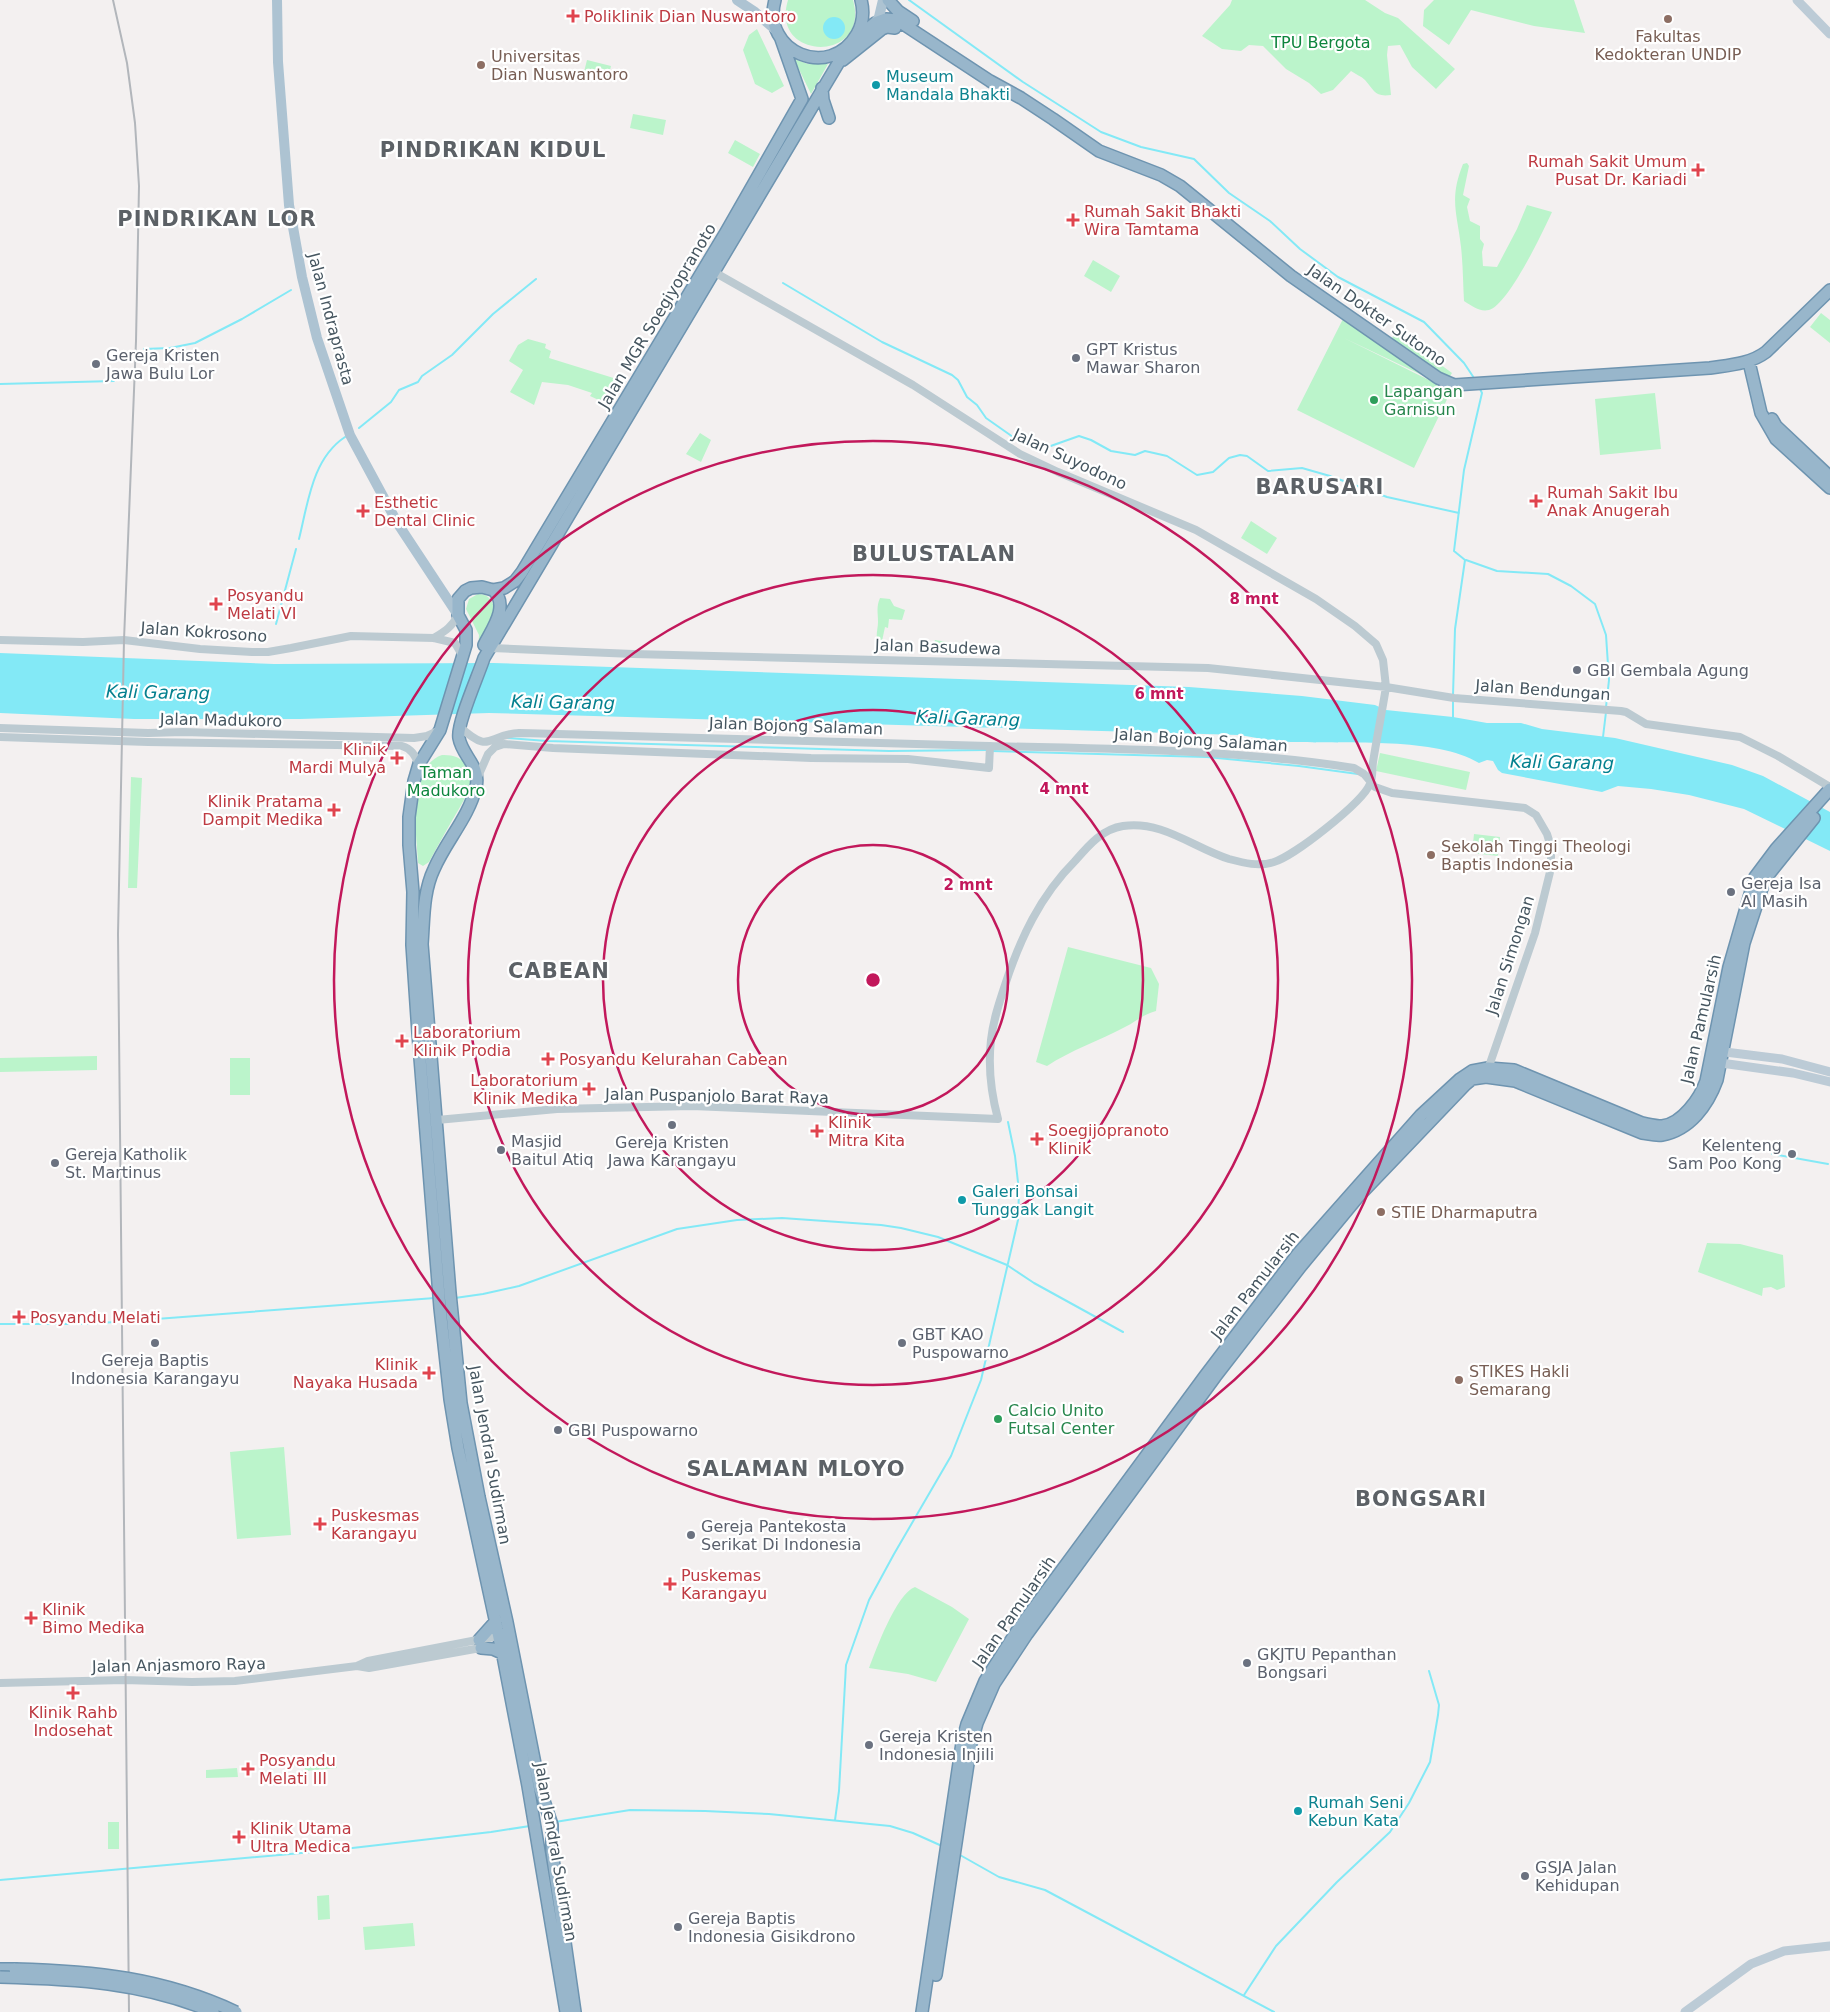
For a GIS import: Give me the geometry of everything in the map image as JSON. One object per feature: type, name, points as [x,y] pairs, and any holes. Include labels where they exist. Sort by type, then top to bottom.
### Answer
[{"type":"highway","name":"Jalan MGR Soegiyopranoto","points":[[458,615],[458,599],[465,591],[476,586],[493,590],[508,586],[522,572],[717,247],[800,104],[802,99],[801,93],[773,18],[775,0]]},
{"type":"highway","points":[[829,77],[859,31],[862,22],[860,0]]},
{"type":"highway","name":"Jalan Dokter Sutomo","points":[[888,0],[905,16],[1009,86],[1021,98],[1100,152],[1161,175],[1180,186],[1291,276],[1438,378],[1454,385],[1710,368],[1753,360]]},
{"type":"highway","name":"Jalan Dokter Sutomo","points":[[875,23],[897,20],[1006,92],[1021,98]]},
{"type":"highway","points":[[779,35],[794,51],[810,57],[827,57],[849,45],[875,23]]},
{"type":"highway","points":[[829,77],[844,59],[887,26],[896,28],[934,54],[944,56],[948,54]]},
{"type":"highway","name":"Jalan MGR Soegiyopranoto","points":[[460,727],[486,656],[829,77]]},
{"type":"highway","points":[[822,88],[822,100],[829,118]]},
{"type":"highway","points":[[1830,290],[1766,352],[1753,360],[1761,413],[1776,439],[1824,475],[1830,488]]},
{"type":"highway","name":"Jalan MGR Soegiyopranoto","points":[[486,656],[483,646],[500,608],[498,598],[493,590]]},
{"type":"highway","points":[[441,726],[463,658],[466,630],[458,615]]},
{"type":"highway","name":"Jalan Jendral Sudirman","points":[[441,726],[419,764],[414,781],[409,816],[413,900],[413,953],[445,1299],[469,1449],[505,1642],[566,2012]]},
{"type":"highway","points":[[460,727],[458,737],[475,768],[477,781]]},
{"type":"highway","name":"Jalan Jendral Sudirman","points":[[477,781],[467,811],[434,869],[425,894],[422,944],[437,1120],[447,1375],[458,1448],[496,1621],[505,1642],[540,1789],[550,1817],[552,1852],[575,2012]]},
{"type":"highway","name":"Jalan Pamularsih","points":[[922,2012],[951,1841],[967,1724],[986,1681],[999,1658],[1205,1376],[1297,1255],[1380,1159],[1421,1115],[1460,1079],[1472,1071],[1514,1070],[1642,1123],[1663,1126],[1675,1120],[1694,1105],[1699,1098],[1715,1057],[1755,877],[1780,852],[1829,792]]},
{"type":"highway","points":[[411,866],[423,874],[434,869]]},
{"type":"highway","points":[[496,1621],[480,1644],[493,1649],[505,1642]]},
{"type":"highway","name":"Jalan Pamularsih","points":[[929,2012],[942,1939],[948,1859]]},
{"type":"highway","points":[[0,1969],[75,1971],[114,1975],[172,1988],[236,2012]]},
{"type":"highway","points":[[0,1977],[117,1984],[172,1997],[213,2012]]},
{"type":"main road","name":"Jalan Indraprasta","points":[[277,0],[278,62],[289,205],[302,277],[317,338],[350,435],[398,524],[458,615]]},
{"type":"main road","points":[[737,0],[755,12],[779,35]]},
{"type":"main road","points":[[875,23],[879,17],[883,0]]},
{"type":"main road","points":[[1797,0],[1830,34]]},
{"type":"main road","points":[[1715,1057],[1782,1059],[1830,1072]]},
{"type":"main road","points":[[1715,1057],[1830,1082]]},
{"type":"main road","points":[[1685,2012],[1697,2008],[1751,1964],[1784,1951],[1830,1946]]},
{"type":"street","name":"Jalan Suyodono","points":[[714,272],[913,386],[1025,456],[1065,475],[1196,530],[1316,599],[1355,626],[1376,644],[1383,660],[1386,687],[1370,783]]},
{"type":"street","points":[[434,638],[446,631],[458,615]]},
{"type":"street","name":"Jalan Kokrosono","points":[[0,640],[83,642],[124,640],[200,649],[252,652],[291,648],[351,636],[434,638],[456,643],[462,652],[463,658]]},
{"type":"street","name":"Jalan Basudewa","points":[[486,656],[492,648],[633,654],[1208,668],[1386,687]]},
{"type":"street","name":"Jalan Bendungan","points":[[1386,687],[1452,697],[1621,710],[1646,724],[1740,737],[1778,756],[1829,792]]},
{"type":"street","name":"Jalan Madukoro","points":[[0,728],[414,738],[427,736],[441,726]]},
{"type":"street","name":"Jalan Bojong Salaman","points":[[460,727],[473,738],[484,742],[514,734],[729,737],[843,744],[1169,750],[1273,757],[1354,768],[1364,774],[1370,783]]},
{"type":"street","points":[[121,732],[121,741]]},
{"type":"street","points":[[130,732],[130,741]]},
{"type":"street","points":[[623,748],[625,736]]},
{"type":"street","name":"Jalan Madukoro","points":[[0,737],[402,746],[414,754],[419,764]]},
{"type":"street","points":[[477,781],[488,754],[495,747],[504,744],[908,759],[989,766],[990,747]]},
{"type":"street","points":[[842,757],[843,744]]},
{"type":"street","name":"Jalan Simongan","points":[[1370,783],[1379,789],[1399,795],[1525,808],[1536,815],[1550,840],[1552,853],[1551,868],[1539,919],[1487,1072]]},
{"type":"street","name":"Jalan Puspanjolo Barat Raya","points":[[437,1120],[557,1109],[692,1106],[998,1119],[991,1080],[991,1040],[998,1005],[1019,944],[1044,899],[1093,841],[1116,828],[1132,825],[1145,826],[1174,834],[1224,857],[1248,864],[1266,864],[1275,862],[1297,850],[1357,800],[1370,783]]},
{"type":"street","name":"Jalan Anjasmoro Raya","points":[[0,1683],[106,1680],[235,1681],[358,1666],[368,1661],[505,1642]]},
{"type":"green space","points":[[788,0],[853,0],[855,21],[848,35],[835,44],[820,47],[805,44],[793,35],[786,20]]},
{"type":"green space","name":"TPU Bergota","points":[[1232,0],[1365,0],[1385,13],[1398,18],[1455,69],[1436,89],[1412,67],[1400,45],[1388,46],[1387,55],[1391,95],[1378,94],[1363,79],[1351,71],[1333,90],[1321,94],[1309,83],[1286,69],[1263,46],[1249,45],[1241,51],[1222,49],[1202,36],[1230,5]]},
{"type":"green space","points":[[1434,0],[1574,0],[1585,33],[1534,26],[1471,10],[1449,45],[1423,26],[1424,10]]},
{"type":"green space","points":[[757,29],[784,86],[772,93],[755,84],[743,50],[749,35]]},
{"type":"green space","points":[[794,59],[808,64],[828,64],[811,94]]},
{"type":"green space","points":[[587,60],[611,66],[608,79],[584,72]]},
{"type":"green space","points":[[633,114],[666,120],[663,135],[630,128]]},
{"type":"green space","points":[[735,140],[760,154],[753,167],[728,153]]},
{"type":"green space","points":[[1467,163],[1469,166],[1463,195],[1470,199],[1467,207],[1470,221],[1480,226],[1480,239],[1484,244],[1482,252],[1483,266],[1497,267],[1527,205],[1552,212],[1515,282],[1497,305],[1489,310],[1473,307],[1464,301],[1462,254],[1455,196],[1463,164]]},
{"type":"green space","points":[[1093,260],[1120,276],[1111,292],[1084,276]]},
{"type":"green space","points":[[1821,313],[1830,320],[1830,343],[1810,327]]},
{"type":"green space","name":"Lapangan Garnisun","points":[[1345,315],[1445,386],[1344,338],[1451,391],[1414,468],[1297,410]]},
{"type":"green space","points":[[1396,332],[1452,373],[1447,381],[1390,341]]},
{"type":"green space","points":[[528,339],[546,344],[545,348],[551,351],[549,358],[620,380],[605,403],[590,396],[592,393],[568,385],[542,382],[534,405],[510,392],[523,370],[509,361],[518,345]]},
{"type":"green space","points":[[1655,393],[1661,449],[1600,455],[1595,399]]},
{"type":"green space","points":[[700,433],[711,440],[701,462],[686,454]]},
{"type":"green space","points":[[1251,521],[1277,538],[1267,554],[1241,538]]},
{"type":"green space","points":[[478,594],[485,595],[490,599],[495,611],[480,649],[478,649],[479,635],[466,609],[469,599]]},
{"type":"green space","points":[[880,598],[890,599],[894,606],[905,610],[902,620],[889,619],[888,628],[885,627],[882,641],[877,639]]},
{"type":"green space","points":[[935,640],[970,646],[967,655],[941,654],[935,651],[933,645]]},
{"type":"green space","points":[[1380,753],[1470,772],[1466,790],[1376,771]]},
{"type":"green space","name":"Taman Madukoro","points":[[442,755],[461,759],[469,767],[472,779],[471,786],[429,862],[423,866],[418,863],[415,817],[418,786],[423,772],[431,762]]},
{"type":"green space","points":[[131,777],[142,778],[137,888],[128,888]]},
{"type":"green space","points":[[1474,834],[1500,837],[1498,856],[1472,853]]},
{"type":"green space","points":[[1068,947],[1151,968],[1159,984],[1156,1011],[1047,1066],[1036,1062]]},
{"type":"green space","points":[[97,1056],[97,1070],[0,1072],[0,1058]]},
{"type":"green space","points":[[230,1058],[250,1058],[250,1095],[230,1095]]},
{"type":"green space","points":[[1707,1243],[1740,1244],[1783,1255],[1785,1287],[1777,1290],[1771,1287],[1763,1288],[1762,1296],[1698,1272]]},
{"type":"green space","points":[[284,1447],[291,1535],[237,1539],[230,1452]]},
{"type":"green space","points":[[915,1587],[952,1607],[969,1619],[936,1682],[908,1674],[869,1668],[894,1611],[908,1592]]},
{"type":"green space","points":[[336,1760],[337,1768],[305,1771],[304,1763]]},
{"type":"green space","points":[[237,1768],[238,1777],[206,1778],[206,1770]]},
{"type":"green space","points":[[108,1822],[119,1822],[119,1849],[108,1849]]},
{"type":"green space","points":[[329,1895],[330,1919],[318,1920],[317,1896]]},
{"type":"green space","points":[[413,1923],[415,1946],[365,1950],[363,1927]]},
{"type":"water","points":[[834,17],[842,20],[845,28],[842,36],[834,39],[826,36],[823,28],[826,20]]},
{"type":"water","name":"Kali Garang","points":[[0,653],[274,664],[493,663],[1189,687],[1302,696],[1375,705],[1386,710],[1453,717],[1487,723],[1521,723],[1542,729],[1615,738],[1732,765],[1763,776],[1830,812],[1830,851],[1744,809],[1689,795],[1651,789],[1618,786],[1602,792],[1502,773],[1493,761],[1487,760],[1479,763],[1440,749],[1416,745],[1290,742],[1239,735],[489,713],[300,719],[134,719],[0,713]]},
{"type":"waterway","points":[[909,0],[1023,82],[1101,132],[1141,147],[1194,159],[1229,193],[1270,221],[1300,249],[1338,277],[1424,322],[1464,363],[1474,378]]},
{"type":"waterway","points":[[359,428],[391,402],[399,390],[418,382],[422,376],[452,355],[493,314],[536,279]]},
{"type":"waterway","points":[[783,283],[882,342],[952,375],[958,380],[967,397],[977,405],[986,418],[1013,437],[1037,448],[1045,448],[1079,436],[1111,451],[1135,455],[1145,451],[1167,456],[1197,475],[1213,472],[1229,458],[1240,455],[1247,456],[1268,471],[1302,468],[1387,497],[1459,513]]},
{"type":"waterway","points":[[144,349],[170,348],[195,343],[242,319],[291,290]]},
{"type":"waterway","points":[[0,384],[114,381]]},
{"type":"waterway","points":[[1453,695],[1455,629],[1465,560],[1454,551],[1464,470],[1482,393],[1479,387]]},
{"type":"waterway","points":[[299,539],[318,469],[334,446],[345,437]]},
{"type":"waterway","points":[[276,624],[296,549]]},
{"type":"waterway","points":[[1466,560],[1497,571],[1548,574],[1571,586],[1595,604],[1606,635],[1609,680],[1606,707]]},
{"type":"waterway","points":[[1453,700],[1453,718]]},
{"type":"waterway","points":[[1603,737],[1606,712]]},
{"type":"waterway","points":[[507,738],[547,741],[889,751],[987,750]]},
{"type":"waterway","points":[[992,751],[1207,757],[1358,774]]},
{"type":"waterway","points":[[835,1820],[839,1791],[846,1665],[869,1600],[951,1456],[981,1380],[1018,1220],[1019,1191],[1015,1156],[1008,1122]]},
{"type":"waterway","points":[[1772,1154],[1828,1164]]},
{"type":"waterway","points":[[455,1298],[519,1286],[677,1229],[737,1220],[782,1218],[881,1225],[938,1237],[1007,1265],[1034,1283],[1123,1332]]},
{"type":"waterway","points":[[0,1324],[116,1322],[435,1298]]},
{"type":"waterway","points":[[1244,1995],[1276,1946],[1337,1882],[1390,1832],[1409,1803],[1430,1762],[1438,1715],[1439,1705],[1429,1671]]},
{"type":"waterway","points":[[555,1822],[630,1810],[769,1814],[890,1826],[913,1833],[942,1846]]},
{"type":"waterway","points":[[0,1880],[335,1850],[530,1826]]},
{"type":"waterway","points":[[960,1855],[999,1877],[1045,1890],[1274,2012]]},
{"type":"railway","points":[[113,0],[127,63],[135,123],[139,186],[136,341],[124,640],[118,934],[129,2012]]},
{"type":"place","name":"Poliklinik Dian Nuswantoro","points":[[573,16]]},
{"type":"place","name":"Fakultas Kedokteran UNDIP","points":[[1668,19]]},
{"type":"place","name":"Universitas Dian Nuswantoro","points":[[481,65]]},
{"type":"place","name":"Museum Mandala Bhakti","points":[[876,85]]},
{"type":"place","name":"Rumah Sakit Umum Pusat Dr. Kariadi","points":[[1698,170]]},
{"type":"place","name":"Rumah Sakit Bhakti Wira Tamtama","points":[[1073,220]]},
{"type":"place","name":"GPT Kristus Mawar Sharon","points":[[1076,358]]},
{"type":"place","name":"Gereja Kristen Jawa Bulu Lor","points":[[96,364]]},
{"type":"place","name":"Lapangan Garnisun","points":[[1374,400]]},
{"type":"place","name":"Rumah Sakit Ibu Anak Anugerah","points":[[1536,501]]},
{"type":"place","name":"Esthetic Dental Clinic","points":[[363,511]]},
{"type":"place","name":"Posyandu Melati VI","points":[[216,604]]},
{"type":"place","name":"GBI Gembala Agung","points":[[1577,670]]},
{"type":"place","name":"Klinik Mardi Mulya","points":[[397,758]]},
{"type":"place","name":"Klinik Pratama Dampit Medika","points":[[334,810]]},
{"type":"place","name":"Sekolah Tinggi Theologi Baptis Indonesia","points":[[1431,855]]},
{"type":"place","name":"Gereja Isa Al Masih","points":[[1731,892]]},
{"type":"place","name":"Laboratorium Klinik Prodia","points":[[402,1041]]},
{"type":"place","name":"Posyandu Kelurahan Cabean","points":[[548,1059]]},
{"type":"place","name":"Laboratorium Klinik Medika","points":[[589,1089]]},
{"type":"place","name":"Gereja Kristen Jawa Karangayu","points":[[672,1125]]},
{"type":"place","name":"Klinik Mitra Kita","points":[[817,1131]]},
{"type":"place","name":"Soegijopranoto Klinik","points":[[1037,1139]]},
{"type":"place","name":"Masjid Baitul Atiq","points":[[501,1150]]},
{"type":"place","name":"Kelenteng Sam Poo Kong","points":[[1792,1154]]},
{"type":"place","name":"Gereja Katholik St. Martinus","points":[[55,1163]]},
{"type":"place","name":"Galeri Bonsai Tunggak Langit","points":[[962,1200]]},
{"type":"place","name":"STIE Dharmaputra","points":[[1381,1212]]},
{"type":"place","name":"Posyandu Melati","points":[[19,1317]]},
{"type":"place","name":"Gereja Baptis Indonesia Karangayu","points":[[155,1343]]},
{"type":"place","name":"GBT KAO Puspowarno","points":[[902,1343]]},
{"type":"place","name":"Klinik Nayaka Husada","points":[[429,1373]]},
{"type":"place","name":"STIKES Hakli Semarang","points":[[1459,1380]]},
{"type":"place","name":"Calcio Unito Futsal Center","points":[[998,1419]]},
{"type":"place","name":"GBI Puspowarno","points":[[558,1430]]},
{"type":"place","name":"Puskesmas Karangayu","points":[[320,1524]]},
{"type":"place","name":"Gereja Pantekosta Serikat Di Indonesia","points":[[691,1535]]},
{"type":"place","name":"Puskemas Karangayu","points":[[670,1584]]},
{"type":"place","name":"Klinik Bimo Medika","points":[[31,1618]]},
{"type":"place","name":"GKJTU Pepanthan Bongsari","points":[[1247,1663]]},
{"type":"place","name":"Klinik Rahb Indosehat","points":[[73,1693]]},
{"type":"place","name":"Gereja Kristen Indonesia Injili","points":[[869,1745]]},
{"type":"place","name":"Posyandu Melati III","points":[[248,1769]]},
{"type":"place","name":"Rumah Seni Kebun Kata","points":[[1298,1811]]},
{"type":"place","name":"Klinik Utama Ultra Medica","points":[[239,1837]]},
{"type":"place","name":"GSJA Jalan Kehidupan","points":[[1525,1876]]},
{"type":"place","name":"Gereja Baptis Indonesia Gisikdrono","points":[[678,1927]]},
{"type":"district","name":"PINDRIKAN KIDUL","points":[[493,150]]},
{"type":"district","name":"PINDRIKAN LOR","points":[[217,219]]},
{"type":"district","name":"BARUSARI","points":[[1320,487]]},
{"type":"district","name":"BULUSTALAN","points":[[934,554]]},
{"type":"district","name":"CABEAN","points":[[559,971]]},
{"type":"district","name":"SALAMAN MLOYO","points":[[796,1469]]},
{"type":"district","name":"BONGSARI","points":[[1421,1499]]}]
